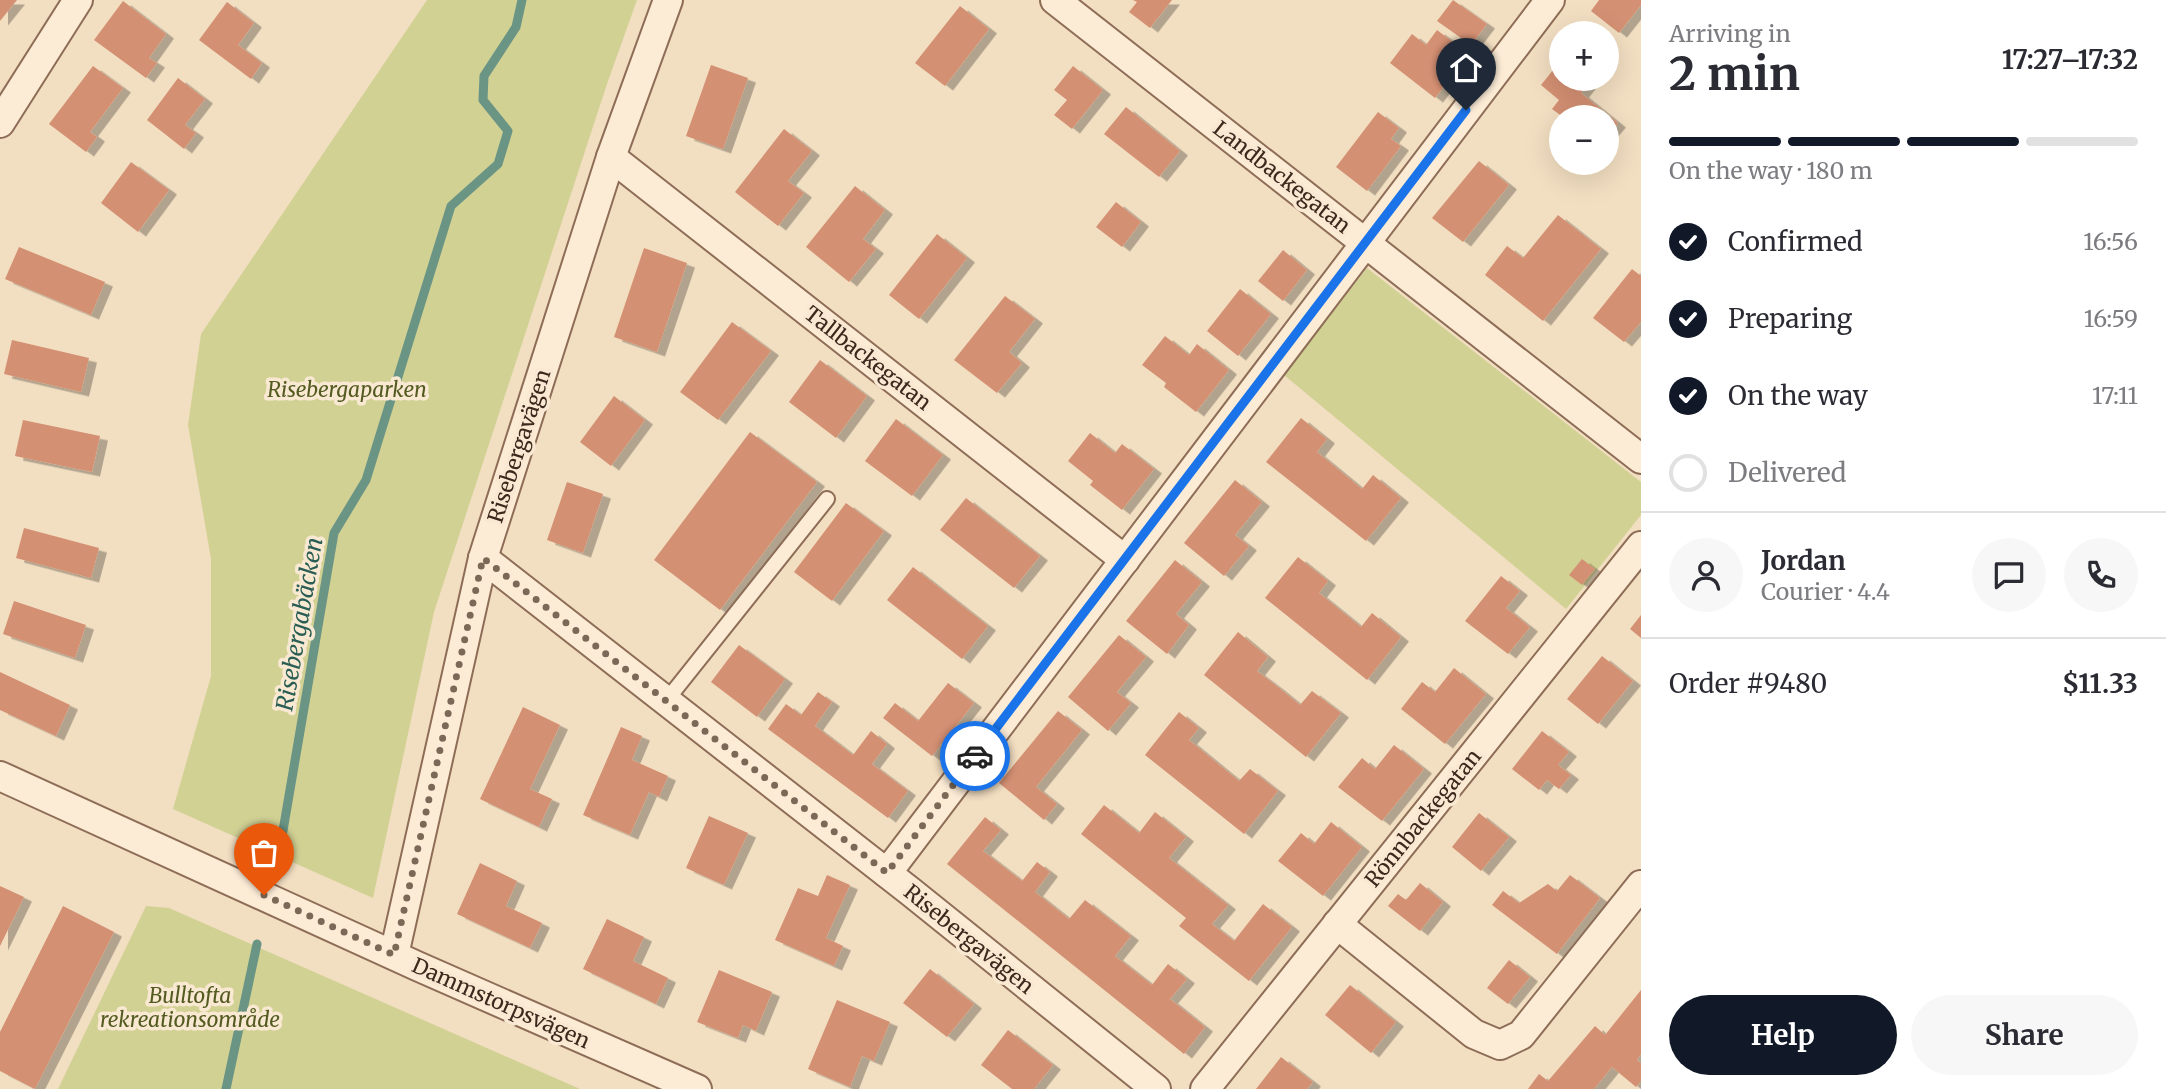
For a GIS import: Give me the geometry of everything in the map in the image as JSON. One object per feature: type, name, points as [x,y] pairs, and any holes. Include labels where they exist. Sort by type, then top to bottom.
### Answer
[{"type":"street","points":[[0,123],[78,0]]},
{"type":"street","name":"Risebergavägen","points":[[668,0],[611,157],[483,558],[887,873],[1156,1089]]},
{"type":"street","points":[[887,873],[1550,0]]},
{"type":"street","name":"Landbackegatan","points":[[1065,3],[1641,459]]},
{"type":"street","name":"Tallbackegatan","points":[[611,157],[1125,560]]},
{"type":"street","name":"Rönnbackegatan","points":[[1205,1089],[1641,546]]},
{"type":"street","points":[[394,955],[483,558]]},
{"type":"street","name":"Dammstorpsvägen","points":[[0,776],[697,1089]]},
{"type":"street","points":[[1337,924],[1475,1034],[1500,1045],[1521,1035],[1641,885]]},
{"type":"lane","points":[[666,701],[827,499]]},
{"type":"green space","name":"Risebergaparken","points":[[427,0],[637,0],[434,612],[373,898],[173,809],[211,676],[211,559],[188,425],[201,334]]},
{"type":"green space","points":[[1367,268],[1641,482],[1641,515],[1566,609],[1284,375]]},
{"type":"green space","name":"Bulltofta rekreationsområde","points":[[146,906],[169,908],[580,1089],[58,1089]]},
{"type":"building","points":[[0,0],[17,0],[0,21]]},
{"type":"building","points":[[1133,0],[1172,0],[1150,28],[1129,12],[1137,2]]},
{"type":"building","points":[[1453,0],[1487,24],[1471,45],[1437,21]]},
{"type":"building","points":[[1599,0],[1641,0],[1641,5],[1619,33],[1619,21],[1604,21],[1591,11]]},
{"type":"building","points":[[123,1],[166,34],[149,58],[157,63],[146,78],[94,40]]},
{"type":"building","points":[[227,2],[254,23],[238,45],[262,63],[251,79],[199,40]]},
{"type":"building","points":[[960,6],[989,29],[945,86],[915,63]]},
{"type":"building","points":[[1437,30],[1469,54],[1435,98],[1390,63],[1412,34],[1426,45]]},
{"type":"building","points":[[711,65],[748,78],[723,149],[686,136]]},
{"type":"building","points":[[93,66],[123,88],[90,132],[97,137],[86,152],[49,124]]},
{"type":"building","points":[[1073,66],[1103,90],[1072,129],[1054,115],[1067,100],[1054,90]]},
{"type":"building","points":[[1549,75],[1549,91],[1583,91],[1581,93],[1596,105],[1555,105],[1559,100],[1541,85]]},
{"type":"building","points":[[178,78],[205,99],[185,125],[196,133],[184,149],[147,120]]},
{"type":"building","points":[[1126,107],[1180,151],[1159,177],[1104,134]]},
{"type":"building","points":[[1378,112],[1399,128],[1391,139],[1401,146],[1367,191],[1336,167]]},
{"type":"building","points":[[784,129],[812,151],[788,181],[804,193],[778,226],[735,192]]},
{"type":"building","points":[[1479,161],[1509,185],[1463,242],[1432,218]]},
{"type":"building","points":[[131,162],[169,190],[138,232],[101,203]]},
{"type":"building","points":[[855,186],[885,210],[863,239],[876,249],[849,282],[806,247]]},
{"type":"building","points":[[1116,202],[1141,222],[1122,247],[1096,227]]},
{"type":"building","points":[[1558,215],[1601,249],[1543,321],[1485,275],[1507,246],[1523,258]]},
{"type":"building","points":[[937,234],[967,258],[919,319],[889,295]]},
{"type":"building","points":[[19,247],[105,282],[91,315],[5,279]]},
{"type":"building","points":[[644,248],[687,263],[657,352],[614,337]]},
{"type":"building","points":[[1283,250],[1307,270],[1283,301],[1258,281]]},
{"type":"building","points":[[1632,269],[1641,276],[1641,322],[1624,342],[1593,318]]},
{"type":"building","points":[[1240,289],[1271,314],[1238,356],[1207,331]]},
{"type":"building","points":[[1005,296],[1035,319],[1009,352],[1022,363],[997,393],[954,360]]},
{"type":"building","points":[[732,322],[771,351],[718,420],[680,392]]},
{"type":"building","points":[[1165,336],[1189,355],[1197,344],[1229,370],[1196,412],[1164,387],[1166,383],[1142,365]]},
{"type":"building","points":[[12,340],[89,358],[81,392],[4,374]]},
{"type":"building","points":[[820,360],[867,396],[836,438],[789,402]]},
{"type":"building","points":[[614,396],[645,420],[611,466],[580,442]]},
{"type":"building","points":[[1301,418],[1327,439],[1317,452],[1362,489],[1373,475],[1401,498],[1366,541],[1266,462]]},
{"type":"building","points":[[896,419],[943,455],[912,496],[865,461]]},
{"type":"building","points":[[23,420],[100,436],[92,472],[15,456]]},
{"type":"building","points":[[750,432],[817,482],[720,610],[654,560]]},
{"type":"building","points":[[1090,433],[1115,453],[1122,444],[1154,469],[1122,510],[1090,485],[1093,481],[1068,461]]},
{"type":"building","points":[[1235,480],[1262,502],[1235,535],[1249,546],[1224,576],[1184,543]]},
{"type":"building","points":[[567,482],[603,494],[583,553],[547,540]]},
{"type":"building","points":[[966,498],[1040,556],[1014,588],[940,530]]},
{"type":"building","points":[[846,503],[884,531],[832,601],[794,572]]},
{"type":"building","points":[[24,528],[99,548],[91,578],[16,558]]},
{"type":"building","points":[[1298,557],[1328,581],[1319,593],[1361,627],[1372,613],[1401,637],[1367,680],[1265,598]]},
{"type":"building","points":[[1582,559],[1595,569],[1582,585],[1569,575]]},
{"type":"building","points":[[1175,560],[1202,582],[1176,614],[1189,625],[1167,654],[1126,621]]},
{"type":"building","points":[[913,567],[988,626],[962,659],[887,600]]},
{"type":"building","points":[[1501,576],[1520,591],[1506,608],[1530,627],[1508,654],[1465,621]]},
{"type":"building","points":[[14,601],[86,625],[75,658],[3,634]]},
{"type":"building","points":[[1641,615],[1641,638],[1630,629]]},
{"type":"building","points":[[1238,632],[1268,657],[1257,671],[1300,705],[1312,691],[1341,713],[1306,757],[1204,675]]},
{"type":"building","points":[[1119,635],[1146,657],[1117,692],[1131,703],[1108,731],[1068,697]]},
{"type":"building","points":[[739,645],[785,679],[757,717],[711,682]]},
{"type":"building","points":[[1602,656],[1633,681],[1598,724],[1567,699]]},
{"type":"building","points":[[1454,668],[1486,694],[1445,744],[1401,709],[1422,682],[1435,692]]},
{"type":"building","points":[[0,672],[70,705],[56,736],[0,710]]},
{"type":"building","points":[[948,683],[974,703],[932,756],[883,718],[895,703],[918,721]]},
{"type":"building","points":[[818,692],[832,702],[815,726],[853,755],[871,731],[887,744],[872,764],[908,791],[888,818],[768,729],[786,704],[801,715]]},
{"type":"building","points":[[523,707],[560,725],[530,789],[552,799],[539,827],[480,799]]},
{"type":"building","points":[[1058,711],[1082,730],[1036,787],[1057,804],[1044,820],[999,783]]},
{"type":"building","points":[[1179,712],[1199,728],[1189,740],[1239,781],[1250,769],[1278,791],[1244,834],[1145,755]]},
{"type":"building","points":[[621,727],[642,736],[632,760],[668,776],[659,797],[649,792],[630,835],[583,815]]},
{"type":"building","points":[[1542,731],[1569,752],[1558,765],[1571,775],[1559,789],[1547,780],[1539,790],[1512,769]]},
{"type":"building","points":[[1394,745],[1424,769],[1382,821],[1338,787],[1362,758],[1375,769]]},
{"type":"building","points":[[1104,805],[1139,833],[1155,812],[1186,837],[1169,858],[1228,905],[1212,924],[1234,941],[1263,904],[1292,927],[1249,981],[1179,926],[1186,918],[1081,834]]},
{"type":"building","points":[[1479,813],[1509,837],[1481,871],[1452,847]]},
{"type":"building","points":[[709,816],[748,833],[724,885],[686,868]]},
{"type":"building","points":[[985,817],[1001,830],[983,851],[1022,881],[1037,862],[1050,872],[1035,892],[1069,919],[1085,900],[1131,936],[1115,956],[1152,985],[1168,964],[1187,979],[1170,999],[1205,1027],[1184,1054],[947,864]]},
{"type":"building","points":[[1331,822],[1362,847],[1323,896],[1278,861],[1301,833],[1314,844]]},
{"type":"building","points":[[480,863],[517,881],[506,906],[542,923],[530,948],[457,914]]},
{"type":"building","points":[[827,875],[850,885],[826,938],[843,946],[834,966],[775,940],[798,888],[818,896]]},
{"type":"building","points":[[1570,875],[1600,898],[1557,954],[1492,905],[1503,891],[1519,903],[1548,884],[1557,891]]},
{"type":"building","points":[[1420,883],[1443,902],[1420,931],[1388,906],[1398,894],[1406,900]]},
{"type":"building","points":[[0,886],[24,897],[0,946]]},
{"type":"building","points":[[63,906],[114,932],[35,1089],[0,1071],[0,1032]]},
{"type":"building","points":[[607,919],[644,937],[633,961],[668,978],[656,1004],[583,969]]},
{"type":"building","points":[[1509,960],[1530,977],[1508,1004],[1487,988]]},
{"type":"building","points":[[930,969],[974,1004],[947,1037],[903,1003]]},
{"type":"building","points":[[719,970],[772,992],[756,1031],[743,1025],[738,1038],[697,1022]]},
{"type":"building","points":[[1350,985],[1396,1022],[1371,1053],[1325,1015]]},
{"type":"building","points":[[1641,990],[1641,1054],[1637,1060],[1641,1063],[1641,1081],[1636,1087],[1612,1067],[1594,1089],[1528,1089],[1539,1074],[1548,1081],[1595,1026],[1605,1035]]},
{"type":"building","points":[[837,1000],[890,1022],[874,1061],[862,1056],[850,1087],[808,1069]]},
{"type":"building","points":[[1008,1030],[1053,1065],[1034,1089],[1012,1089],[981,1065]]},
{"type":"building","points":[[1281,1057],[1313,1082],[1307,1089],[1256,1089]]},
{"type":"waterway","name":"Risebergabäcken","points":[[279,854],[334,533],[366,480],[451,206],[498,164],[508,131],[483,100],[484,76],[516,27],[522,0]]},
{"type":"waterway","points":[[226,1089],[257,944]]},
{"type":"way so far","points":[[264,895],[394,955],[483,558],[887,873],[975,756]]},
{"type":"route","points":[[975,756],[1466,110]]}]
